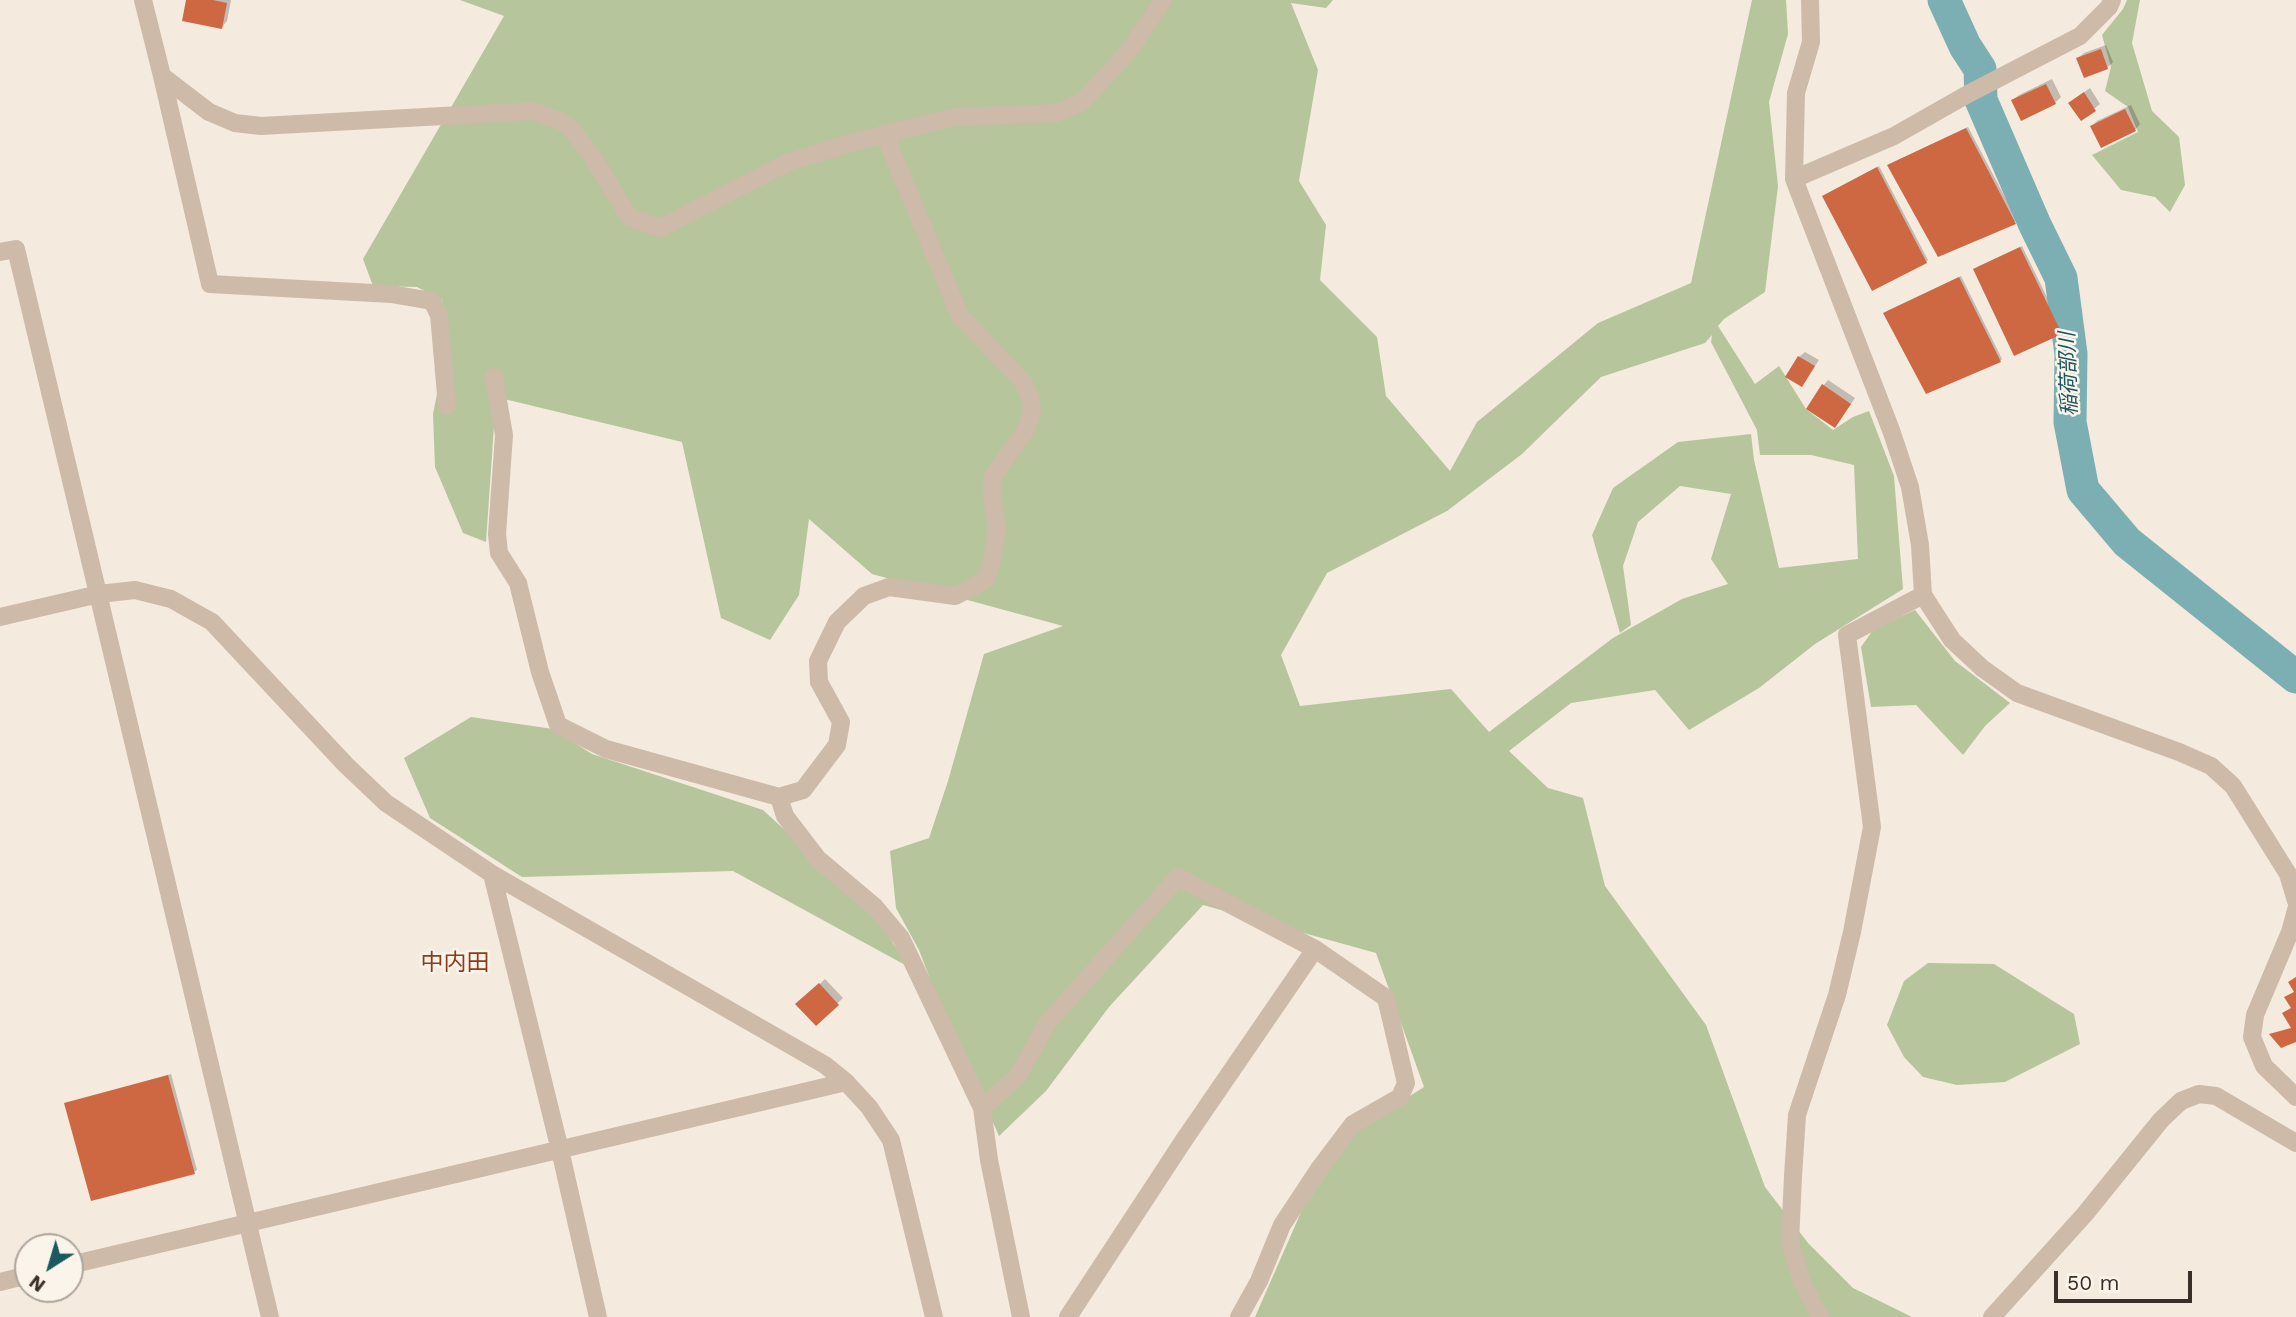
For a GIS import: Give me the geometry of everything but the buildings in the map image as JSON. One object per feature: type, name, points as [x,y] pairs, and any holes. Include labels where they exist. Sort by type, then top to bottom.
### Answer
[{"type":"street","points":[[143,0],[210,284],[391,294],[432,302],[439,315],[447,406]]},
{"type":"street","points":[[162,76],[209,112],[235,123],[261,126],[534,111],[567,124],[592,156],[629,217],[660,228],[787,163],[884,133],[954,117],[1057,113],[1083,101],[1128,52],[1163,0]]},
{"type":"street","points":[[1810,0],[1811,42],[1796,93],[1794,179],[1891,430],[1910,487],[1920,545],[1923,595],[1952,640],[1982,668],[2017,693],[2211,766],[2233,786],[2288,874],[2296,901]]},
{"type":"street","points":[[1794,179],[1894,136],[2080,36],[2109,7],[2112,0]]},
{"type":"street","points":[[494,377],[504,435],[499,553],[518,583],[540,672],[558,725],[606,749],[779,797],[803,790],[837,745],[842,722],[819,682],[818,661],[837,622],[864,596],[889,587],[955,596],[986,580],[995,553],[997,530],[991,485],[993,476],[1025,432],[1032,413],[1031,401],[1024,383],[960,316],[884,133]]},
{"type":"street","points":[[0,252],[16,248],[270,1317]]},
{"type":"street","points":[[0,617],[99,594],[135,590],[171,599],[212,622],[346,765],[386,803],[492,874],[813,1058],[846,1082],[869,1107],[891,1140],[934,1317]]},
{"type":"street","points":[[1820,1317],[1802,1282],[1790,1242],[1797,1115],[1837,995],[1872,827],[1847,635],[1923,595]]},
{"type":"street","points":[[779,797],[785,816],[818,859],[876,907],[901,938],[982,1108],[989,1160],[1021,1317]]},
{"type":"street","points":[[492,874],[598,1317]]},
{"type":"street","points":[[982,1108],[1017,1077],[1048,1022],[1178,877],[1315,949],[1386,998],[1406,1083],[1400,1097],[1353,1124],[1319,1169],[1282,1225],[1259,1281],[1239,1317]]},
{"type":"street","points":[[2296,910],[2291,932],[2255,1015],[2252,1037],[2264,1066],[2296,1097]]},
{"type":"street","points":[[1068,1317],[1184,1140],[1315,949]]},
{"type":"street","points":[[84,1262],[846,1082]]},
{"type":"street","points":[[1992,1317],[2085,1214],[2161,1120],[2181,1101],[2199,1094],[2216,1096],[2296,1143]]},
{"type":"green space","points":[[460,0],[1333,0],[1326,8],[1291,3],[1318,70],[1299,181],[1326,225],[1320,280],[1377,337],[1386,396],[1450,471],[1477,422],[1598,323],[1691,283],[1752,0],[1786,0],[1788,34],[1769,102],[1778,186],[1765,292],[1724,319],[1718,326],[1755,384],[1779,366],[1806,409],[1833,430],[1853,417],[1869,411],[1894,476],[1903,589],[1815,644],[1759,688],[1689,730],[1655,690],[1571,703],[1509,751],[1548,788],[1583,798],[1605,886],[1706,1025],[1765,1187],[1808,1243],[1853,1288],[1912,1317],[1255,1317],[1302,1210],[1355,1131],[1424,1087],[1376,953],[1203,905],[1109,1007],[1046,1091],[999,1136],[919,950],[896,908],[890,851],[929,838],[984,654],[1063,626],[872,574],[809,519],[799,595],[770,640],[721,618],[682,442],[496,397],[486,542],[463,533],[435,467],[433,414],[449,334],[442,300],[417,287],[373,286],[363,259],[504,16]],"holes":[[[1712,335],[1711,342],[1757,430],[1760,455],[1811,455],[1854,465],[1858,559],[1779,568],[1754,460],[1751,434],[1678,442],[1613,488],[1592,535],[1620,633],[1631,625],[1623,566],[1638,522],[1680,486],[1731,494],[1711,559],[1728,584],[1682,599],[1613,638],[1489,732],[1451,689],[1300,706],[1281,655],[1327,573],[1447,511],[1522,454],[1601,377],[1705,343]]]},
{"type":"green space","points":[[2127,0],[2140,0],[2132,43],[2152,111],[2179,137],[2185,185],[2170,212],[2155,197],[2121,190],[2092,155],[2138,132],[2128,107],[2105,91],[2111,67],[2102,35]]},
{"type":"green space","points":[[1915,610],[1955,661],[2010,703],[1985,726],[1963,755],[1916,705],[1871,707],[1861,647],[1873,630]]},
{"type":"green space","points":[[471,717],[553,729],[592,754],[763,810],[874,912],[907,966],[733,871],[522,877],[430,818],[404,758]]},
{"type":"green space","points":[[1928,963],[1994,964],[2074,1014],[2080,1044],[2005,1082],[1957,1085],[1923,1077],[1904,1057],[1887,1025],[1904,981]]},
{"type":"waterway","name":"稲荷部川","points":[[1944,0],[1965,46],[1980,69],[1981,100],[2061,278],[2071,354],[2070,422],[2083,490],[2127,542],[2296,677]]},
{"type":"district","name":"中内田","points":[[455,963]]}]
